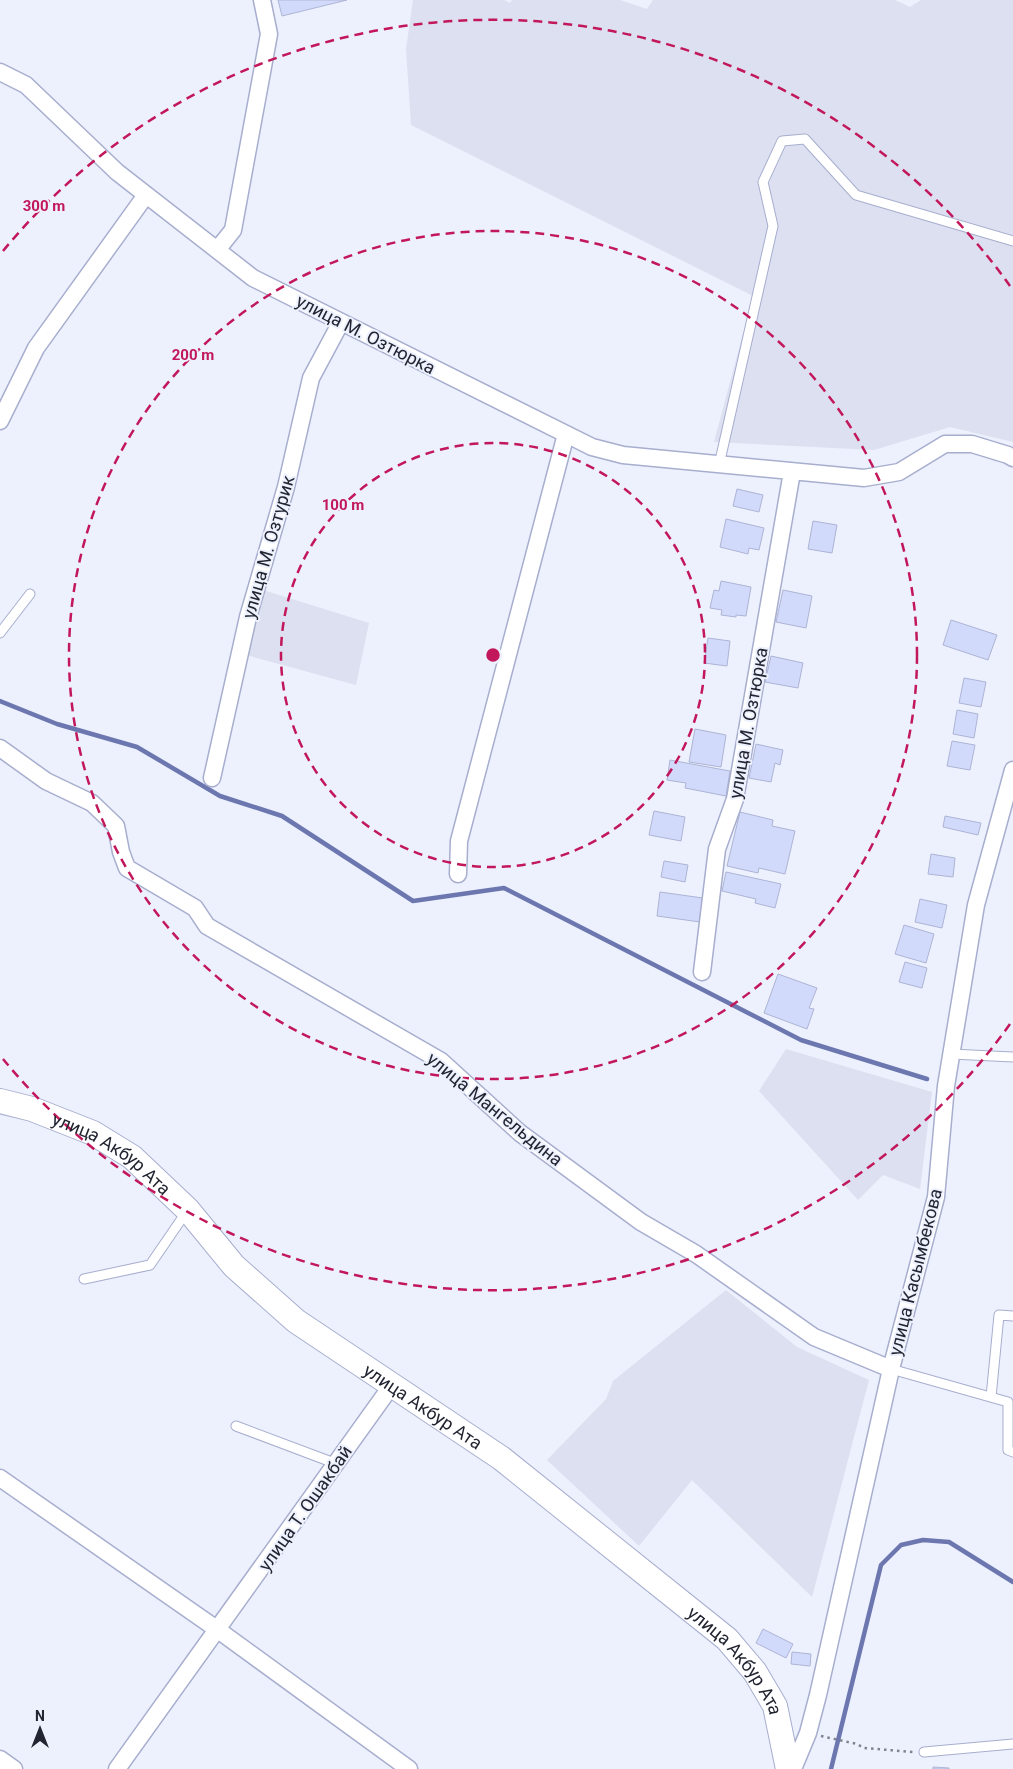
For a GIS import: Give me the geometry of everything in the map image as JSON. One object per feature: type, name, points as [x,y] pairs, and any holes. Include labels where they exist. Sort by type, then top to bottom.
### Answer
[{"type":"main road","name":"улица Акбур Ата","points":[[0,1101],[32,1109],[93,1133],[132,1157],[188,1210],[234,1266],[296,1321],[502,1458],[727,1639],[755,1672],[775,1706],[788,1769]]},
{"type":"street","points":[[217,250],[233,230],[269,34],[262,0]]},
{"type":"street","name":"улица М. Озтюрка","points":[[0,72],[26,85],[117,172],[253,278],[592,447],[623,455],[864,478],[899,472],[945,444],[972,444],[1013,458]]},
{"type":"street","points":[[0,421],[36,348],[146,195]]},
{"type":"street","name":"улица М. Озтурик","points":[[212,778],[248,617],[286,487],[311,378],[341,322]]},
{"type":"street","points":[[458,874],[459,841],[566,434]]},
{"type":"street","name":"улица М. Озтюрка","points":[[702,972],[717,849],[735,799],[792,472]]},
{"type":"street","name":"улица Мангельдина","points":[[0,748],[46,781],[92,803],[116,826],[121,852],[127,868],[195,908],[207,926],[441,1061],[528,1139],[641,1222],[696,1254],[814,1337],[891,1369]]},
{"type":"street","name":"улица Касымбекова","points":[[793,1769],[808,1733],[818,1695],[891,1369],[936,1197],[946,1086],[976,904],[1013,770]]},
{"type":"street","name":"улица Т. Ошакбай","points":[[117,1769],[392,1385]]},
{"type":"street","points":[[0,1478],[218,1630],[409,1769]]},
{"type":"street","points":[[0,1759],[14,1769]]},
{"type":"lane","points":[[719,465],[773,226],[763,182],[782,141],[805,139],[856,195],[1013,241]]},
{"type":"lane","points":[[0,633],[30,594]]},
{"type":"lane","points":[[951,1054],[1013,1057]]},
{"type":"lane","points":[[84,1279],[150,1265],[188,1210]]},
{"type":"lane","points":[[992,1397],[999,1314],[1013,1316]]},
{"type":"lane","points":[[891,1369],[1008,1402],[1008,1450],[1013,1452]]},
{"type":"lane","points":[[236,1426],[337,1464]]},
{"type":"lane","points":[[924,1752],[1013,1744]]},
{"type":"path","points":[[832,1740],[857,1744],[864,1748],[924,1752]]},
{"type":"shaded area","points":[[413,0],[504,0],[510,3],[512,0],[620,0],[647,9],[653,0],[895,0],[910,7],[921,0],[1013,0],[1013,442],[950,427],[874,450],[714,442],[753,296],[411,125],[406,49]]},
{"type":"shaded area","points":[[263,590],[369,623],[356,685],[246,655]]},
{"type":"shaded area","points":[[786,1049],[932,1092],[920,1189],[883,1175],[858,1200],[759,1091]]},
{"type":"shaded area","points":[[726,1290],[797,1347],[869,1380],[812,1597],[692,1480],[639,1546],[547,1460],[606,1399],[613,1381]]},
{"type":"building","points":[[278,0],[347,0],[282,16]]},
{"type":"building","points":[[737,489],[763,495],[759,512],[733,506]]},
{"type":"building","points":[[726,519],[764,528],[759,550],[749,548],[748,554],[720,547]]},
{"type":"building","points":[[813,521],[837,525],[832,553],[808,549]]},
{"type":"building","points":[[721,581],[751,587],[746,616],[721,615],[722,610],[710,608],[714,590],[719,591]]},
{"type":"building","points":[[783,590],[812,596],[806,628],[776,622]]},
{"type":"building","points":[[951,620],[997,635],[988,660],[943,645]]},
{"type":"building","points":[[708,638],[730,641],[727,666],[704,663]]},
{"type":"building","points":[[771,656],[803,663],[798,688],[765,682]]},
{"type":"building","points":[[964,678],[986,682],[981,707],[959,703]]},
{"type":"building","points":[[957,710],[978,714],[974,738],[953,734]]},
{"type":"building","points":[[695,729],[726,735],[721,767],[689,762]]},
{"type":"building","points":[[952,741],[975,745],[970,770],[947,766]]},
{"type":"building","points":[[756,744],[783,750],[780,765],[775,763],[771,782],[749,778]]},
{"type":"building","points":[[670,760],[730,771],[726,796],[685,788],[686,783],[667,780]]},
{"type":"building","points":[[654,811],[685,817],[681,841],[649,835]]},
{"type":"building","points":[[740,812],[773,820],[772,826],[795,831],[785,874],[759,868],[758,873],[727,866]]},
{"type":"building","points":[[945,816],[981,823],[978,835],[943,827]]},
{"type":"building","points":[[931,854],[955,858],[953,877],[928,874]]},
{"type":"building","points":[[664,861],[688,865],[685,882],[661,877]]},
{"type":"building","points":[[726,872],[781,884],[775,908],[755,903],[756,899],[722,891]]},
{"type":"building","points":[[660,892],[703,898],[700,922],[657,916]]},
{"type":"building","points":[[920,899],[947,905],[942,928],[915,922]]},
{"type":"building","points":[[904,925],[934,934],[926,963],[895,954]]},
{"type":"building","points":[[905,962],[927,968],[922,988],[899,982]]},
{"type":"building","points":[[778,974],[817,988],[809,1008],[814,1009],[807,1029],[764,1013]]},
{"type":"building","points":[[763,1629],[793,1644],[786,1658],[756,1643]]},
{"type":"building","points":[[792,1652],[811,1654],[810,1666],[791,1664]]},
{"type":"building","points":[[933,1767],[949,1768],[949,1769],[933,1769]]},
{"type":"waterway","points":[[0,701],[57,724],[137,747],[220,796],[282,816],[413,901],[504,888],[801,1040],[927,1079]]},
{"type":"waterway","points":[[831,1769],[881,1565],[901,1545],[923,1540],[949,1542],[1013,1582]]}]
